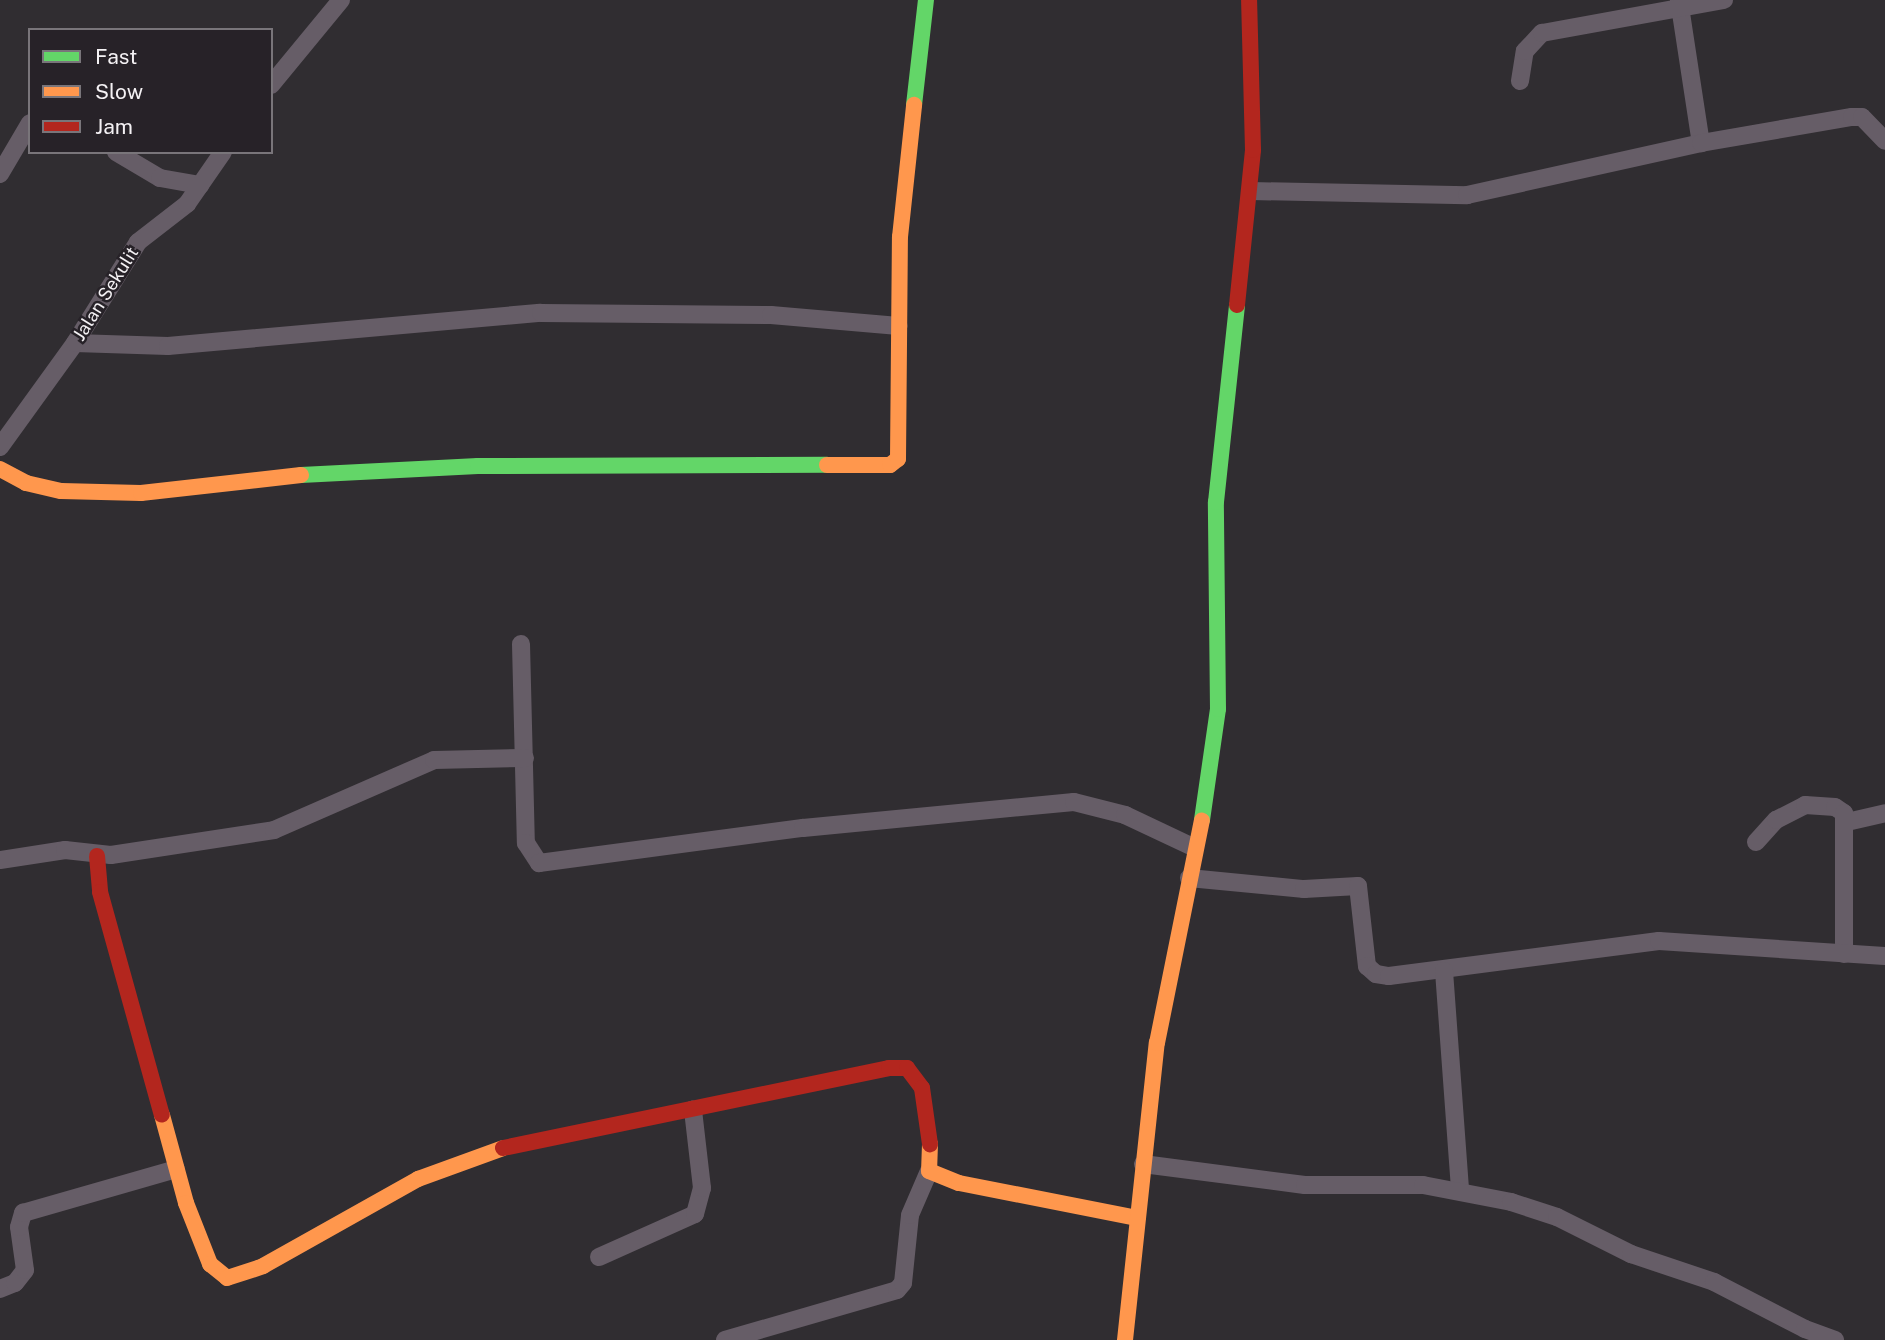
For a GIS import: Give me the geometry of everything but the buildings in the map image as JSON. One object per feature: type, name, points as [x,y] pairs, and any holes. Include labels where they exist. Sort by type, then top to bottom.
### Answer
[{"type":"street","points":[[273,83],[341,0]]},
{"type":"street","points":[[0,469],[26,483],[61,491],[141,493],[322,473],[478,466],[890,465],[898,459],[904,177],[926,0]]},
{"type":"street","points":[[1125,1340],[1157,1043],[1195,848],[1218,709],[1216,502],[1251,191],[1249,0]]},
{"type":"street","points":[[1520,81],[1525,51],[1542,33],[1680,4],[1724,0]]},
{"type":"street","points":[[1680,4],[1701,143]]},
{"type":"street","points":[[1251,191],[1459,196],[1701,143],[1862,117],[1885,141]]},
{"type":"street","points":[[0,174],[28,127]]},
{"type":"street","points":[[119,154],[160,178],[200,185]]},
{"type":"street","name":"Jalan Sekulit","points":[[0,447],[75,343],[145,233],[176,214],[222,154]]},
{"type":"street","points":[[75,343],[168,346],[541,313],[771,315],[899,326]]},
{"type":"street","points":[[521,643],[526,844],[539,863],[803,828],[1073,802],[1125,815],[1195,848]]},
{"type":"street","points":[[0,860],[65,850],[97,856],[274,830],[434,760],[525,758]]},
{"type":"street","points":[[1756,842],[1776,820],[1805,806],[1835,807],[1844,813],[1847,822],[1844,954]]},
{"type":"street","points":[[1847,822],[1885,813]]},
{"type":"street","points":[[97,856],[100,892],[176,1169],[210,1264],[234,1279],[395,1190],[473,1157],[527,1140],[693,1110],[868,1072],[907,1068],[927,1101],[929,1171],[910,1215],[903,1283],[897,1290],[725,1340]]},
{"type":"street","points":[[1189,878],[1304,889],[1358,886],[1370,971],[1389,976],[1444,971],[1647,942],[1885,956]]},
{"type":"street","points":[[1444,971],[1460,1191]]},
{"type":"street","points":[[599,1257],[695,1214],[702,1188],[693,1110]]},
{"type":"street","points":[[1143,1164],[1305,1185],[1374,1183],[1460,1191],[1557,1217],[1631,1254],[1714,1282],[1805,1329],[1835,1340]]},
{"type":"street","points":[[0,1289],[15,1283],[25,1270],[19,1227],[23,1213],[176,1169]]},
{"type":"street","points":[[929,1171],[959,1184],[1138,1218]]},
{"type":"traffic: fast","points":[[914,105],[926,0]]},
{"type":"traffic: fast","points":[[1202,820],[1218,709],[1216,502],[1237,305]]},
{"type":"traffic: fast","points":[[301,475],[478,466],[827,465]]},
{"type":"traffic: slow","points":[[827,465],[890,465],[898,459],[900,237],[914,105]]},
{"type":"traffic: slow","points":[[0,469],[26,483],[61,491],[141,493],[301,475]]},
{"type":"traffic: slow","points":[[1125,1340],[1157,1043],[1202,820]]},
{"type":"traffic: slow","points":[[162,1115],[186,1203],[210,1264],[227,1278],[263,1266],[418,1179],[503,1148]]},
{"type":"traffic: slow","points":[[930,1144],[929,1171],[959,1183],[1138,1218]]},
{"type":"traffic: jam","points":[[1237,305],[1253,150],[1249,0]]},
{"type":"traffic: jam","points":[[97,856],[100,892],[162,1115]]},
{"type":"traffic: jam","points":[[503,1148],[889,1068],[907,1068],[922,1088],[930,1144]]}]
